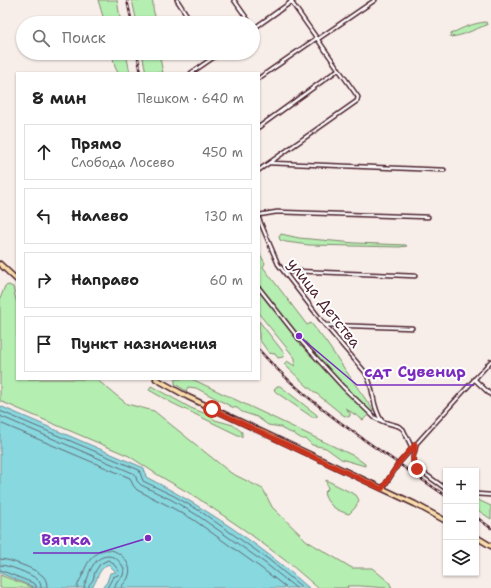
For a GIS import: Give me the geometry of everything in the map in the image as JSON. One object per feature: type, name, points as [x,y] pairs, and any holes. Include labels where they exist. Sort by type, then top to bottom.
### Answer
[{"type":"main road","points":[[0,264],[16,279]]},
{"type":"main road","points":[[158,380],[201,404],[382,489],[443,520]]},
{"type":"main road","points":[[479,539],[491,546]]},
{"type":"street","points":[[176,0],[187,16]]},
{"type":"street","points":[[234,0],[245,16]]},
{"type":"street","points":[[260,77],[375,0]]},
{"type":"street","points":[[260,24],[292,1],[358,97],[358,101],[260,169]]},
{"type":"street","points":[[192,72],[209,60]]},
{"type":"street","points":[[260,126],[339,70]]},
{"type":"street","points":[[270,162],[444,170]]},
{"type":"street","points":[[260,215],[277,212],[428,217]]},
{"type":"street","name":"улица Детства","points":[[260,221],[278,264],[370,380],[377,415],[382,421]]},
{"type":"street","points":[[285,273],[294,271],[415,276]]},
{"type":"street","points":[[260,289],[316,358],[368,411],[382,421],[398,426],[402,429],[412,448]]},
{"type":"street","points":[[325,325],[412,328]]},
{"type":"street","points":[[382,489],[398,464],[415,444],[491,361]]},
{"type":"street","points":[[474,379],[491,395]]},
{"type":"street","points":[[415,444],[416,449],[413,462],[414,466],[443,487]]},
{"type":"street","points":[[479,494],[491,495]]},
{"type":"green space","points":[[98,0],[117,0],[120,16],[103,16]]},
{"type":"green space","points":[[132,0],[151,0],[153,2],[155,16],[135,16]]},
{"type":"green space","points":[[486,22],[487,25],[464,34],[450,37],[451,34],[463,28],[477,23]]},
{"type":"green space","points":[[114,60],[127,60],[130,72],[118,72]]},
{"type":"green space","points":[[143,60],[160,60],[163,72],[146,72]]},
{"type":"green space","points":[[281,234],[299,238],[407,246],[309,245],[280,240],[279,237]]},
{"type":"green space","points":[[260,254],[265,263],[263,267],[307,325],[311,323],[326,342],[373,410],[363,420],[345,408],[350,413],[350,416],[348,417],[343,415],[307,386],[284,364],[287,361],[295,366],[295,358],[260,315]]},
{"type":"green space","points":[[9,285],[13,287],[16,300],[16,380],[97,380],[127,404],[154,411],[231,473],[263,489],[272,507],[307,541],[352,568],[372,568],[389,582],[392,588],[347,586],[348,588],[318,588],[290,564],[246,531],[196,497],[129,456],[0,401],[0,299],[5,286]]},
{"type":"green space","points":[[260,322],[284,353],[283,357],[278,358],[275,354],[269,353],[260,340]]},
{"type":"green space","points":[[175,380],[194,380],[354,456],[365,464],[365,466],[341,459],[326,448],[312,445],[306,439],[302,439],[282,429],[281,427],[268,425],[257,417],[242,412],[237,408],[232,407],[196,388],[188,387],[186,391],[175,384]]},
{"type":"green space","points":[[151,386],[191,408],[209,415],[215,420],[233,425],[242,432],[242,437],[172,403],[149,390]]},
{"type":"green space","points":[[277,386],[280,386],[317,415],[317,417],[312,417],[277,393],[274,390]]},
{"type":"green space","points":[[326,480],[356,495],[359,500],[355,508],[349,514],[340,511],[327,501],[324,493],[328,489]]},
{"type":"green space","points":[[479,500],[491,506],[491,519],[479,511]]},
{"type":"green space","points":[[0,575],[34,588],[0,588]]},
{"type":"water","points":[[0,406],[144,468],[146,477],[231,527],[291,572],[309,588],[102,588],[107,582],[110,573],[116,572],[108,564],[101,570],[91,588],[36,588],[0,573]]},
{"type":"railway","points":[[127,0],[130,16]]},
{"type":"railway","points":[[138,60],[141,72]]},
{"type":"railway","points":[[260,351],[279,371],[324,410],[372,446],[443,494]]},
{"type":"railway","points":[[479,519],[491,528]]},
{"type":"place","name":"сдт Сувенир","points":[[299,336]]},
{"type":"place","name":"Вятка","points":[[148,538]]},
{"type":"route","points":[[212,409],[382,489],[398,464],[415,444],[416,449],[413,462],[417,469]]}]
